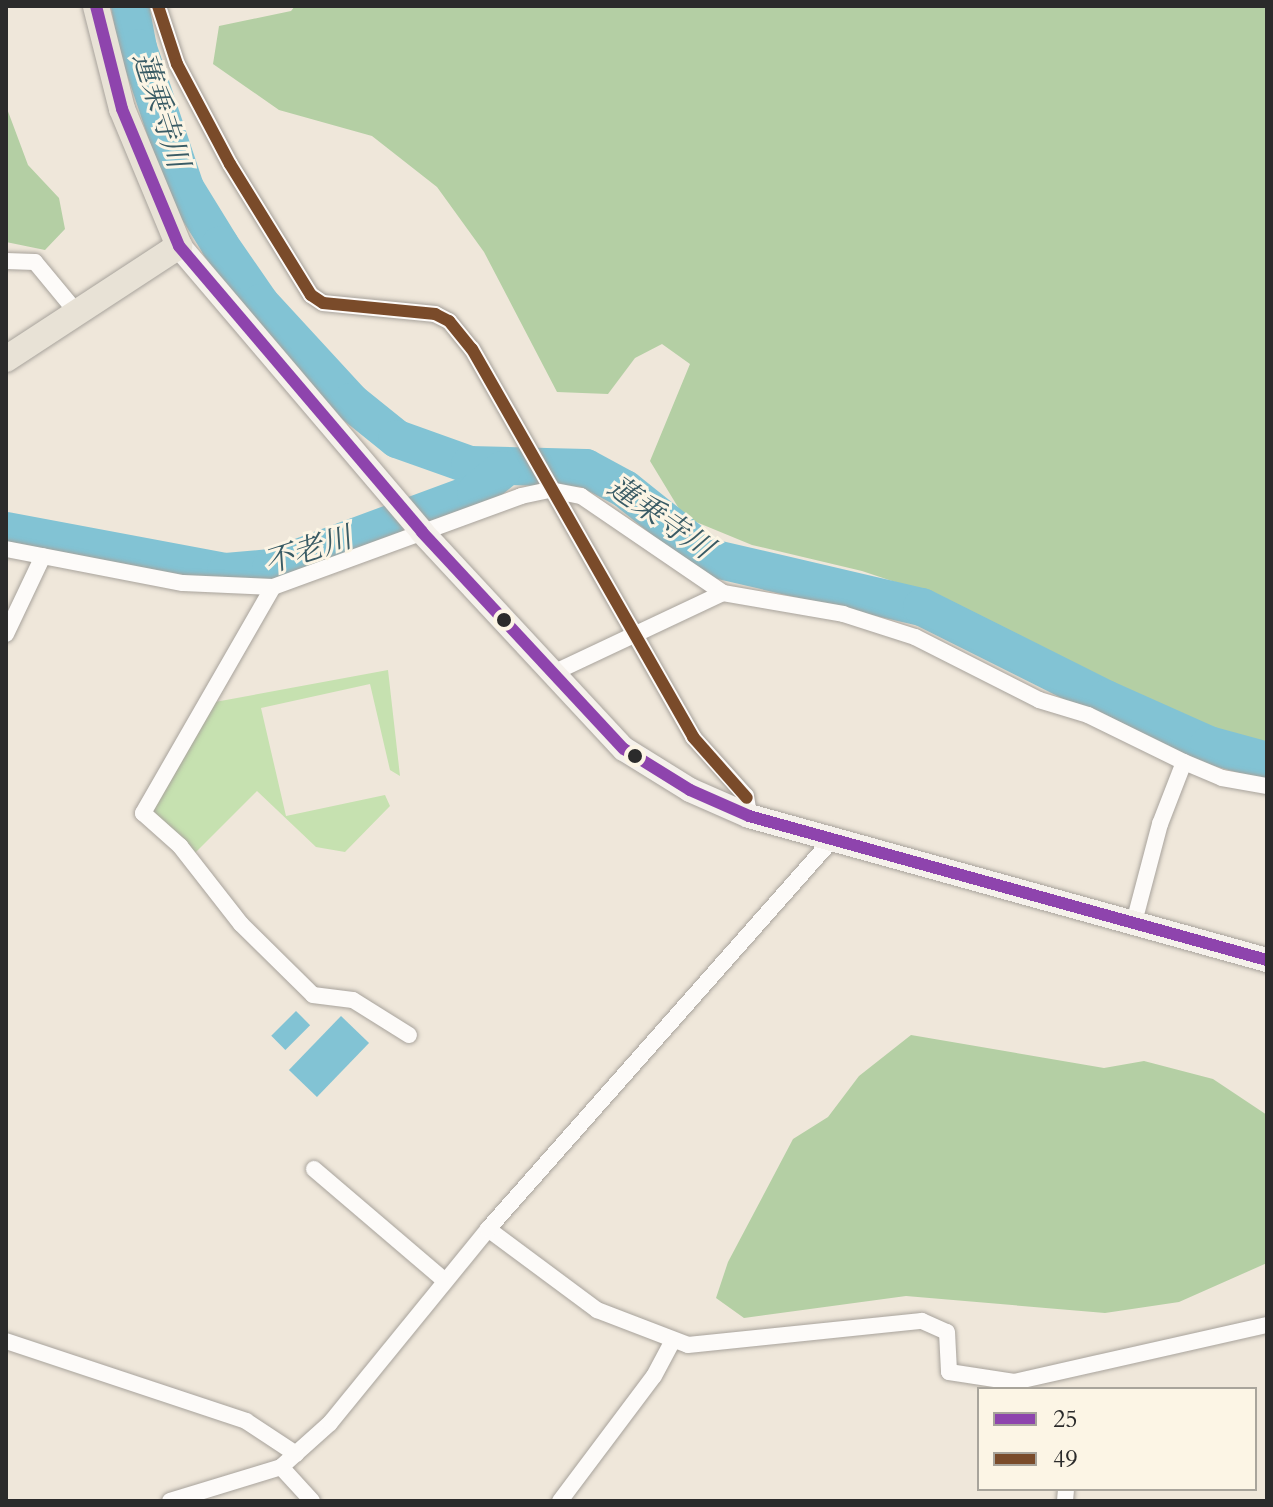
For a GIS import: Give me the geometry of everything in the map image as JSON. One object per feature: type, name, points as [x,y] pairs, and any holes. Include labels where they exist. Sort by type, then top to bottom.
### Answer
[{"type":"main road","points":[[96,6],[122,109],[179,246],[422,532],[624,749],[690,790],[749,816],[830,842],[1267,960]]},
{"type":"main road","points":[[6,359],[179,246]]},
{"type":"street","points":[[158,6],[177,64],[223,151],[311,295],[323,303],[435,314],[449,321],[472,349],[693,737],[746,796],[749,816]]},
{"type":"street","points":[[6,261],[35,262],[78,314]]},
{"type":"street","points":[[6,549],[183,583],[273,587],[422,532],[550,490],[581,496],[621,519],[649,544],[723,593],[843,614],[915,637],[1039,700],[1088,715],[1184,762],[1222,778],[1267,786]]},
{"type":"street","points":[[6,634],[43,556]]},
{"type":"street","points":[[273,587],[143,813],[180,846],[241,924],[313,995],[353,1000],[409,1035]]},
{"type":"street","points":[[551,674],[636,638],[723,593]]},
{"type":"street","points":[[1133,926],[1160,824],[1184,762]]},
{"type":"street","points":[[170,1501],[281,1467],[330,1423],[488,1229],[830,842]]},
{"type":"street","points":[[314,1169],[445,1281]]},
{"type":"street","points":[[488,1229],[597,1310],[672,1342],[688,1345],[922,1321],[947,1332],[949,1372],[1014,1382],[1063,1382],[1267,1325]]},
{"type":"street","points":[[6,1341],[246,1421],[296,1454]]},
{"type":"street","points":[[560,1501],[654,1376],[672,1342]]},
{"type":"street","points":[[281,1467],[312,1501]]},
{"type":"green space","points":[[295,6],[1267,6],[1267,750],[1160,718],[1074,681],[928,593],[862,571],[752,545],[684,517],[650,461],[690,364],[662,344],[635,358],[608,394],[557,392],[484,252],[437,187],[372,136],[279,110],[213,64],[219,26],[291,11]]},
{"type":"green space","points":[[6,106],[28,165],[59,198],[65,229],[45,250],[6,242]]},
{"type":"green space","points":[[388,670],[400,776],[390,770],[370,684],[261,708],[286,816],[385,795],[390,806],[345,852],[316,847],[257,791],[190,858],[150,810],[215,702]]},
{"type":"green space","points":[[911,1035],[1104,1068],[1144,1061],[1213,1079],[1267,1115],[1267,1263],[1179,1302],[1105,1313],[906,1296],[744,1318],[716,1298],[728,1262],[793,1139],[828,1117],[859,1076]]},
{"type":"water","points":[[296,1011],[310,1025],[285,1050],[271,1036]]},
{"type":"water","points":[[341,1016],[369,1043],[317,1097],[289,1070]]},
{"type":"waterway","name":"蓮乗寺川","points":[[130,6],[138,48],[185,188],[220,245],[260,303],[351,402],[397,439],[470,465],[586,468],[625,489],[711,558],[922,607],[1106,699],[1209,745],[1267,761]]},
{"type":"waterway","name":"不老川","points":[[6,531],[226,572],[271,568],[476,492],[502,470]]},
{"type":"transit line","name":"25","points":[[96,6],[122,109],[179,246],[422,532],[624,749],[690,790],[749,816],[1267,960]]},
{"type":"transit line","name":"49","points":[[158,6],[177,64],[230,164],[311,295],[323,303],[435,314],[449,321],[472,349],[693,737],[747,798]]}]
